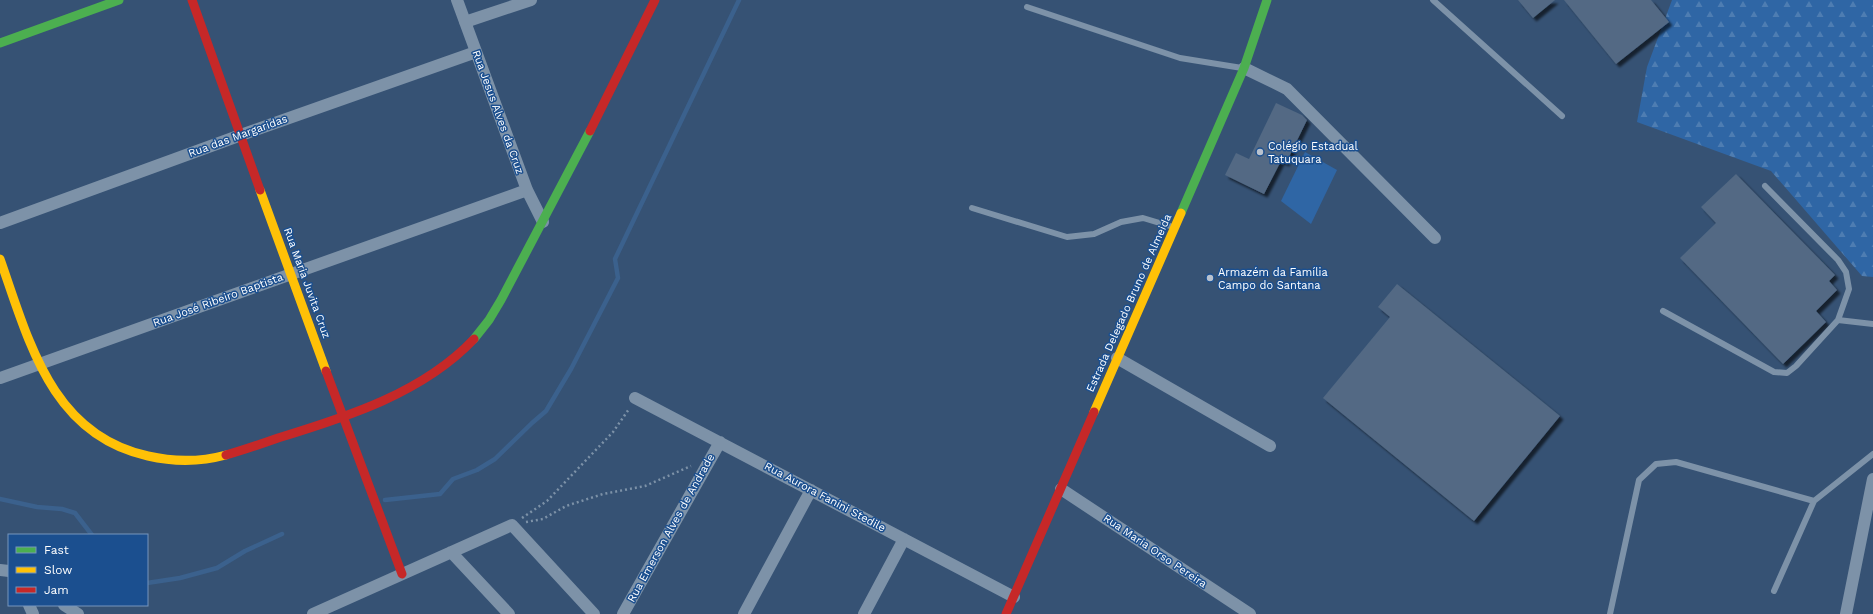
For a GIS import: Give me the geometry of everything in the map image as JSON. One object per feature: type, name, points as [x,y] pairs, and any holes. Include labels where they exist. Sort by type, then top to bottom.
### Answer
[{"type":"street","points":[[0,43],[119,0]]},
{"type":"street","name":"Rua Maria Juvita Cruz","points":[[192,0],[290,274],[402,574]]},
{"type":"street","name":"Rua Jesus Alves da Cruz","points":[[457,0],[527,190],[543,222]]},
{"type":"street","points":[[465,22],[531,0]]},
{"type":"street","points":[[0,259],[39,365],[51,388],[61,403],[85,428],[117,445],[158,459],[205,460],[344,418],[426,378],[466,348],[482,330],[494,312],[543,222],[655,0]]},
{"type":"street","name":"Estrada Delegado Bruno de Almeida","points":[[1006,614],[1244,68],[1267,0]]},
{"type":"street","name":"Rua das Margaridas","points":[[0,223],[241,135],[476,52]]},
{"type":"street","points":[[1244,68],[1287,89],[1435,238]]},
{"type":"street","name":"Rua José Ribeiro Baptista","points":[[0,378],[527,190]]},
{"type":"street","points":[[1117,358],[1270,446]]},
{"type":"street","name":"Rua Aurora Fanini Stedile","points":[[635,398],[1014,597]]},
{"type":"street","name":"Rua Emerson Alves de Andrade","points":[[623,614],[720,442]]},
{"type":"street","points":[[1846,614],[1873,479]]},
{"type":"street","name":"Rua Maria Orso Pereira","points":[[1061,489],[1250,614]]},
{"type":"street","points":[[744,614],[810,490]]},
{"type":"street","points":[[313,614],[512,525],[594,614]]},
{"type":"street","points":[[864,614],[904,539]]},
{"type":"street","points":[[451,552],[509,614]]},
{"type":"street","points":[[66,606],[78,614]]},
{"type":"lane","points":[[1433,0],[1562,116]]},
{"type":"lane","points":[[1027,7],[1180,58],[1244,68]]},
{"type":"lane","points":[[1663,311],[1774,372],[1786,373],[1796,366],[1838,320],[1850,289],[1846,272],[1838,260],[1765,186]]},
{"type":"lane","points":[[972,208],[1067,238],[1094,234],[1121,222],[1143,218],[1175,228]]},
{"type":"lane","points":[[1838,320],[1873,324]]},
{"type":"lane","points":[[1774,591],[1814,501],[1873,454]]},
{"type":"lane","points":[[1610,614],[1639,480],[1656,464],[1676,462],[1814,501]]},
{"type":"path","points":[[512,525],[547,501],[613,432],[624,418],[635,398]]},
{"type":"path","points":[[512,525],[544,519],[566,506],[602,494],[645,486],[711,458]]},
{"type":"green space","points":[[1672,0],[1873,0],[1873,277],[1862,276],[1771,171],[1637,122],[1647,67]]},
{"type":"green space","points":[[1305,152],[1337,170],[1311,224],[1281,201]]},
{"type":"building","points":[[1518,0],[1555,0],[1533,18]]},
{"type":"building","points":[[1564,0],[1651,0],[1669,22],[1616,64]]},
{"type":"building","name":"Colégio Estadual Tatuquara","points":[[1276,103],[1302,115],[1307,120],[1286,163],[1281,161],[1264,194],[1225,175],[1236,153],[1249,159]]},
{"type":"building","points":[[1736,174],[1835,275],[1829,281],[1837,290],[1816,311],[1826,322],[1783,364],[1680,258],[1716,223],[1701,207]]},
{"type":"building","points":[[1397,284],[1560,416],[1474,521],[1323,398],[1390,317],[1378,307]]},
{"type":"waterway","points":[[385,500],[440,494],[453,479],[477,470],[495,459],[546,411],[571,369],[618,278],[615,259],[739,0]]},
{"type":"waterway","points":[[0,499],[37,507],[62,509],[75,513],[91,534]]},
{"type":"waterway","points":[[148,583],[180,578],[217,568],[245,551],[282,534]]},
{"type":"traffic: fast","points":[[0,43],[119,0]]},
{"type":"traffic: fast","points":[[1181,213],[1244,68],[1267,0]]},
{"type":"traffic: fast","points":[[474,339],[489,320],[501,300],[590,131]]},
{"type":"traffic: slow","points":[[260,190],[326,371]]},
{"type":"traffic: slow","points":[[1094,412],[1181,213]]},
{"type":"traffic: slow","points":[[0,259],[34,352],[48,380],[66,406],[88,428],[115,445],[158,458],[197,460],[226,455]]},
{"type":"traffic: jam","points":[[192,0],[260,190]]},
{"type":"traffic: jam","points":[[590,131],[655,0]]},
{"type":"traffic: jam","points":[[226,455],[331,421],[383,401],[408,389],[432,374],[454,358],[474,339]]},
{"type":"traffic: jam","points":[[326,371],[402,574]]},
{"type":"traffic: jam","points":[[1006,614],[1094,412]]},
{"type":"place","name":"Colégio Estadual Tatuquara","points":[[1260,152]]},
{"type":"place","name":"Armazém da Família Campo do Santana","points":[[1210,278]]}]
